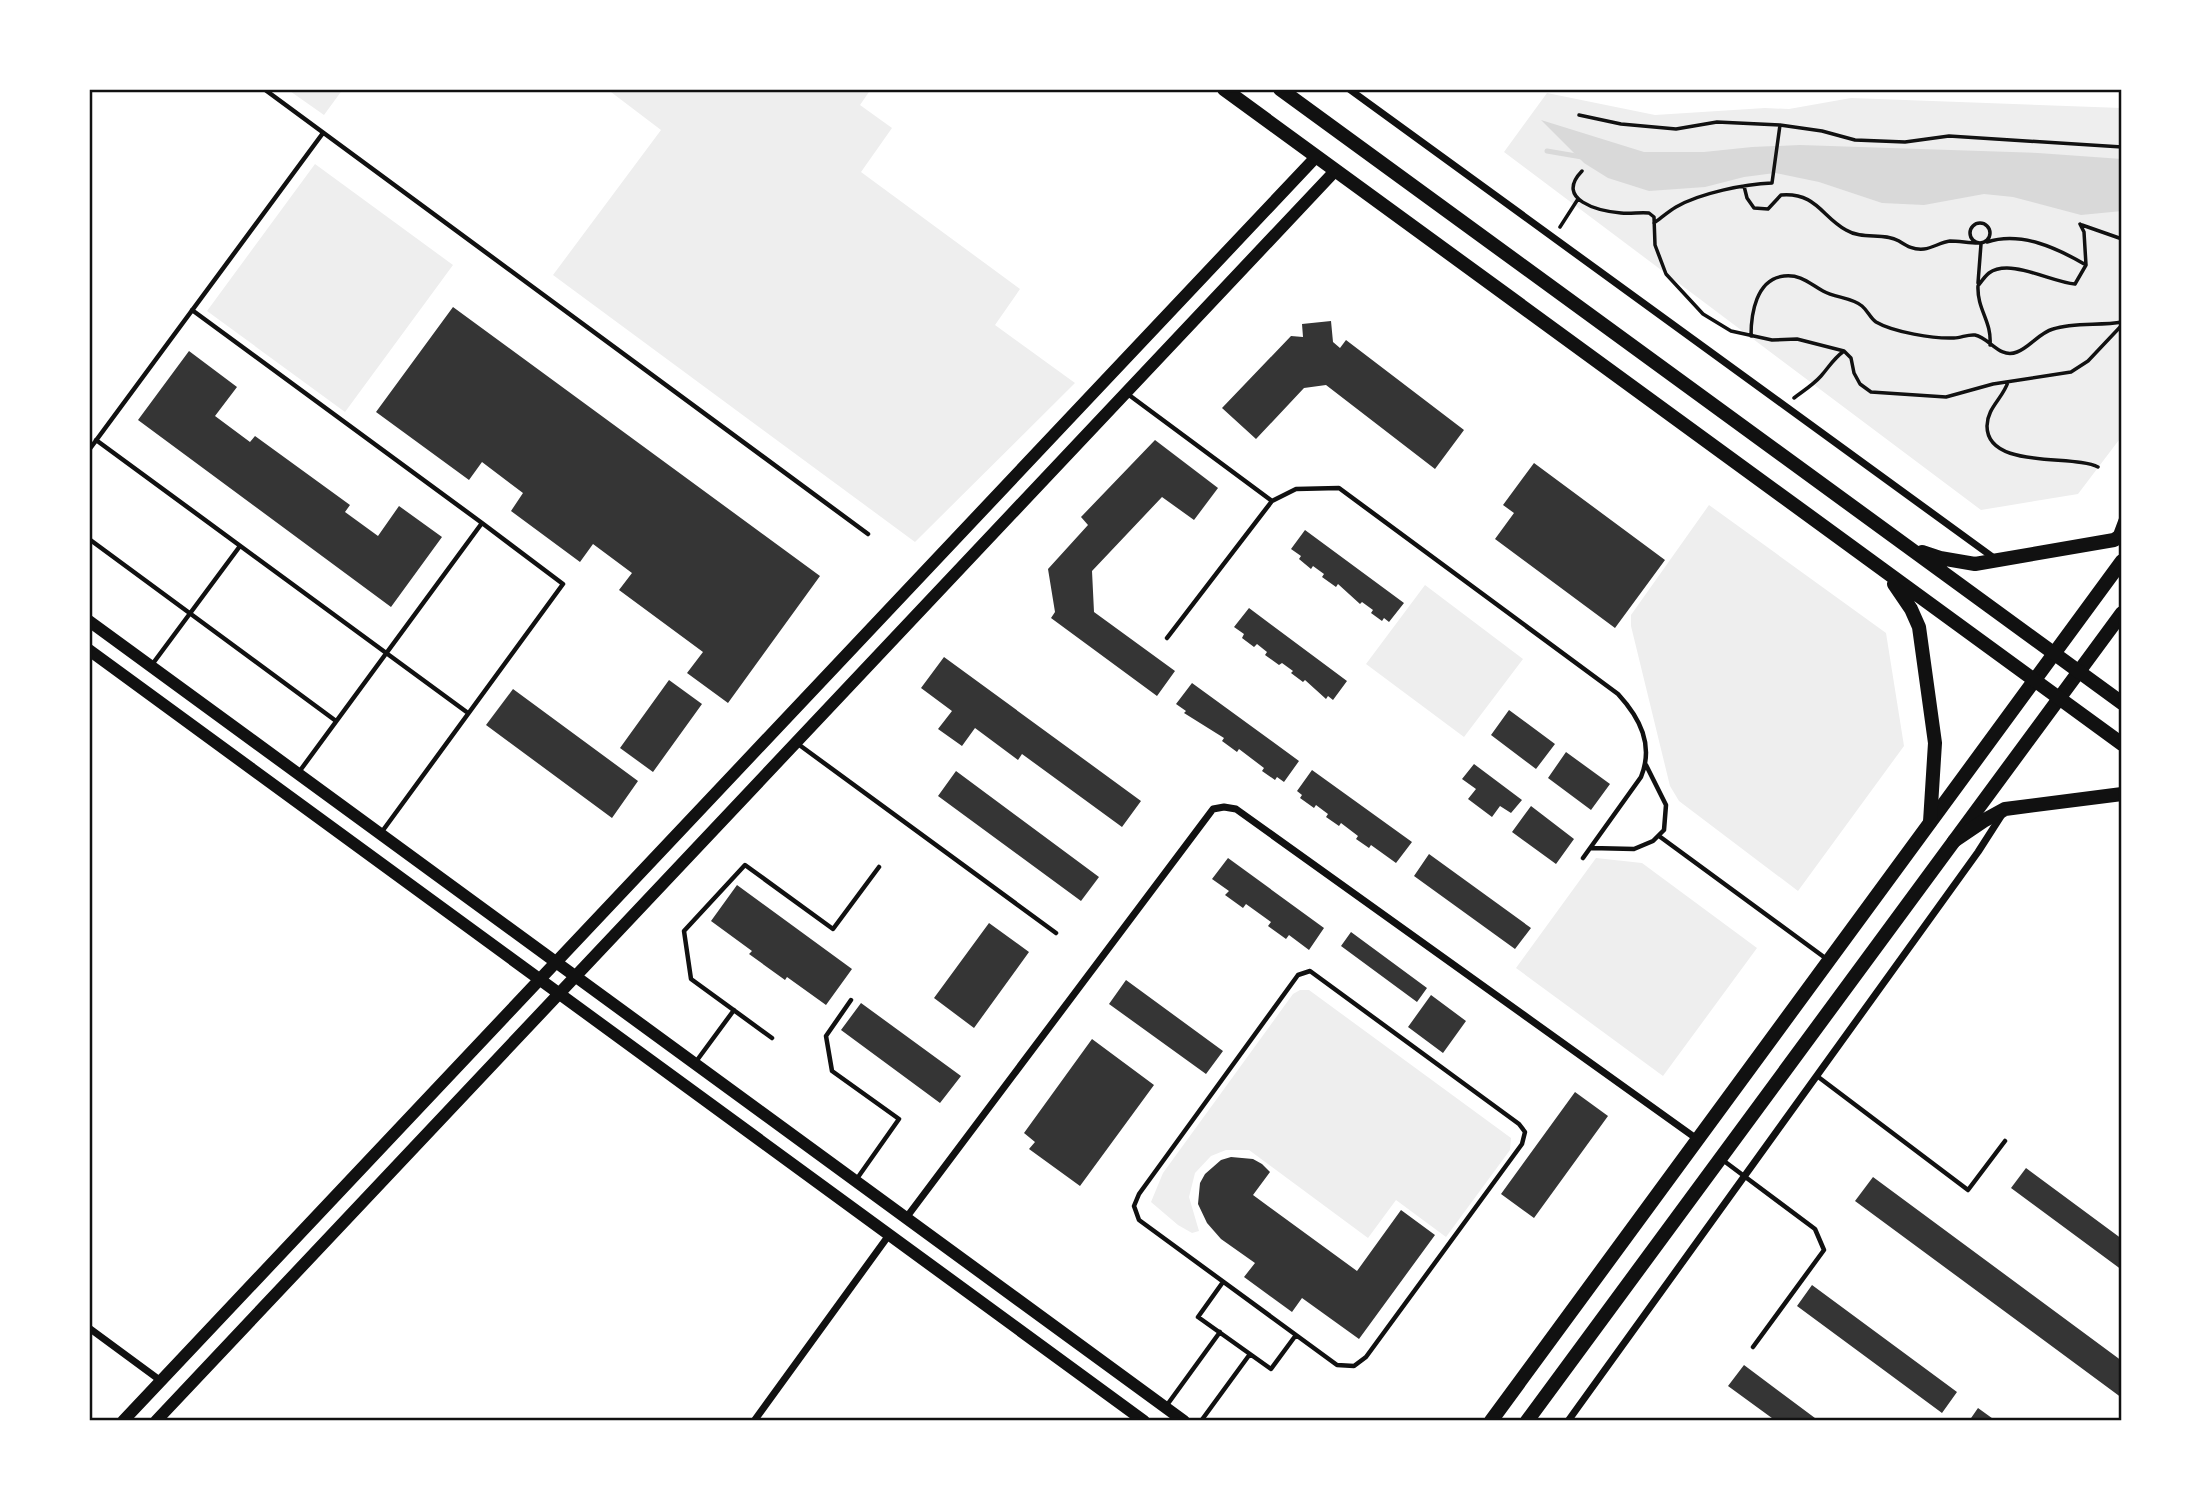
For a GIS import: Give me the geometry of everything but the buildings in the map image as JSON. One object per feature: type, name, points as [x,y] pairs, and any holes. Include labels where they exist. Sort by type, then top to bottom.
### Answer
[{"type":"main road","points":[[1224,89],[2122,744]]},
{"type":"main road","points":[[1280,89],[2122,703]]},
{"type":"main road","points":[[1903,544],[1940,558],[1975,564],[2118,537]]},
{"type":"main road","points":[[1491,1421],[2122,561]]},
{"type":"main road","points":[[1888,574],[1919,626],[1936,743],[1930,822]]},
{"type":"main road","points":[[1527,1421],[2122,613]]},
{"type":"main road","points":[[1954,841],[1984,820],[2006,810],[2122,794]]},
{"type":"street","points":[[1349,89],[1998,561]]},
{"type":"street","points":[[123,1421],[1316,157]]},
{"type":"street","points":[[156,1421],[794,741],[1335,171]]},
{"type":"street","points":[[2118,537],[2122,520]]},
{"type":"street","points":[[89,621],[1184,1421]]},
{"type":"street","points":[[89,650],[1144,1421]]},
{"type":"street","points":[[906,1218],[1213,809],[1224,807],[1236,809],[1698,1139]]},
{"type":"street","points":[[1568,1421],[2006,810]]},
{"type":"street","points":[[754,1421],[889,1235]]},
{"type":"street","points":[[89,1328],[161,1381]]},
{"type":"lane","points":[[264,89],[868,534]]},
{"type":"lane","points":[[89,450],[323,132]]},
{"type":"lane","points":[[192,310],[564,584],[380,833]]},
{"type":"lane","points":[[1125,392],[1272,501]]},
{"type":"lane","points":[[96,440],[468,713]]},
{"type":"lane","points":[[1167,638],[1272,501],[1296,489],[1339,488],[1618,694],[1632,709],[1645,735],[1646,765],[1641,777],[1583,858]]},
{"type":"lane","points":[[298,773],[482,523]]},
{"type":"lane","points":[[89,539],[336,721]]},
{"type":"lane","points":[[151,666],[240,545]]},
{"type":"lane","points":[[794,741],[1056,933]]},
{"type":"lane","points":[[1591,848],[1634,849],[1659,836],[1664,830],[1666,805],[1646,765]]},
{"type":"lane","points":[[1659,836],[1828,961]]},
{"type":"lane","points":[[772,1038],[691,979],[684,931],[745,864],[833,929],[879,867]]},
{"type":"lane","points":[[1310,971],[1519,1124],[1525,1132],[1522,1144],[1366,1357],[1354,1366],[1337,1365],[1296,1335],[1139,1220],[1134,1206],[1139,1194],[1298,975],[1310,971]]},
{"type":"lane","points":[[851,1000],[826,1036],[832,1071],[899,1119],[856,1181]]},
{"type":"lane","points":[[695,1063],[734,1010]]},
{"type":"lane","points":[[1817,1075],[1968,1190],[2005,1142]]},
{"type":"lane","points":[[1720,1158],[1815,1229],[1825,1250],[1753,1347]]},
{"type":"lane","points":[[1223,1282],[1198,1317],[1271,1370],[1296,1335]]},
{"type":"lane","points":[[1165,1407],[1220,1332]]},
{"type":"lane","points":[[1201,1421],[1250,1354]]},
{"type":"path","points":[[1579,115],[1621,124],[1676,129],[1717,122],[1780,125],[1822,131],[1855,140],[1905,142],[1950,136],[2122,147]]},
{"type":"path","points":[[1654,223],[1676,206],[1744,186],[1772,183],[1780,125]]},
{"type":"path","points":[[1582,172],[1574,179],[1573,190],[1578,199],[1601,210],[1625,214],[1650,213],[1654,217],[1655,245],[1666,274],[1686,297],[1716,323],[1731,331],[1751,336],[1772,340],[1797,340],[1844,351],[1851,358],[1860,384],[1871,392],[1946,397],[2008,382],[2071,372],[2088,361],[2122,324]]},
{"type":"path","points":[[1744,186],[1747,198],[1754,208],[1768,209],[1781,195],[1795,194],[1824,209],[1846,230],[1863,237],[1899,240],[1905,247],[1924,249],[1949,241],[1979,244],[1998,239],[2023,239],[2054,248],[2086,265]]},
{"type":"path","points":[[1553,237],[1578,199]]},
{"type":"path","points":[[1979,244],[1972,240],[1970,233],[1972,227],[1978,223],[1985,224],[1990,229],[1991,236],[1987,242]]},
{"type":"path","points":[[1978,286],[1990,272],[2009,267],[2061,283],[2075,284],[2086,265],[2084,232],[2080,224],[2122,239]]},
{"type":"path","points":[[1979,244],[1977,301],[1991,332],[1990,345]]},
{"type":"path","points":[[1751,336],[1752,311],[1758,295],[1779,277],[1787,275],[1810,281],[1823,291],[1859,304],[1875,322],[1928,335],[1953,338],[1972,335],[1983,338],[2004,353],[2017,352],[2050,330],[2122,324]]},
{"type":"path","points":[[1784,405],[1813,384],[1831,360],[1844,351]]},
{"type":"path","points":[[2008,382],[1994,404],[1987,424],[1989,436],[1995,443],[2015,456],[2087,463],[2098,467]]},
{"type":"shaded area","points":[[287,89],[343,89],[324,115]]},
{"type":"shaded area","points":[[607,89],[871,89],[860,105],[892,128],[861,172],[1020,289],[995,325],[1075,383],[915,542],[553,275],[661,130]]},
{"type":"shaded area","points":[[1547,93],[1655,115],[1789,109],[1851,98],[2122,108],[2122,436],[2078,494],[1981,510],[1504,152]]},
{"type":"shaded area","points":[[1541,120],[1644,152],[1704,152],[1800,145],[2038,153],[2122,159],[2122,211],[2081,215],[2013,197],[1984,194],[1924,205],[1882,203],[1819,182],[1775,173],[1744,177],[1705,187],[1649,191],[1608,178],[1584,163]]},
{"type":"shaded area","points":[[315,164],[453,265],[345,412],[207,311]]},
{"type":"shaded area","points":[[1709,505],[1886,633],[1904,746],[1798,891],[1679,801],[1670,786],[1631,626],[1631,615]]},
{"type":"shaded area","points":[[1425,585],[1523,659],[1464,737],[1366,664]]},
{"type":"shaded area","points":[[1596,858],[1642,863],[1757,948],[1663,1076],[1516,968]]},
{"type":"shaded area","points":[[1300,990],[1309,990],[1511,1138],[1510,1150],[1446,1237],[1396,1200],[1368,1238],[1249,1150],[1226,1150],[1211,1156],[1195,1173],[1189,1197],[1199,1231],[1192,1233],[1178,1225],[1151,1202],[1163,1173],[1293,994]]},
{"type":"waterway","points":[[1547,151],[1582,157]]}]
